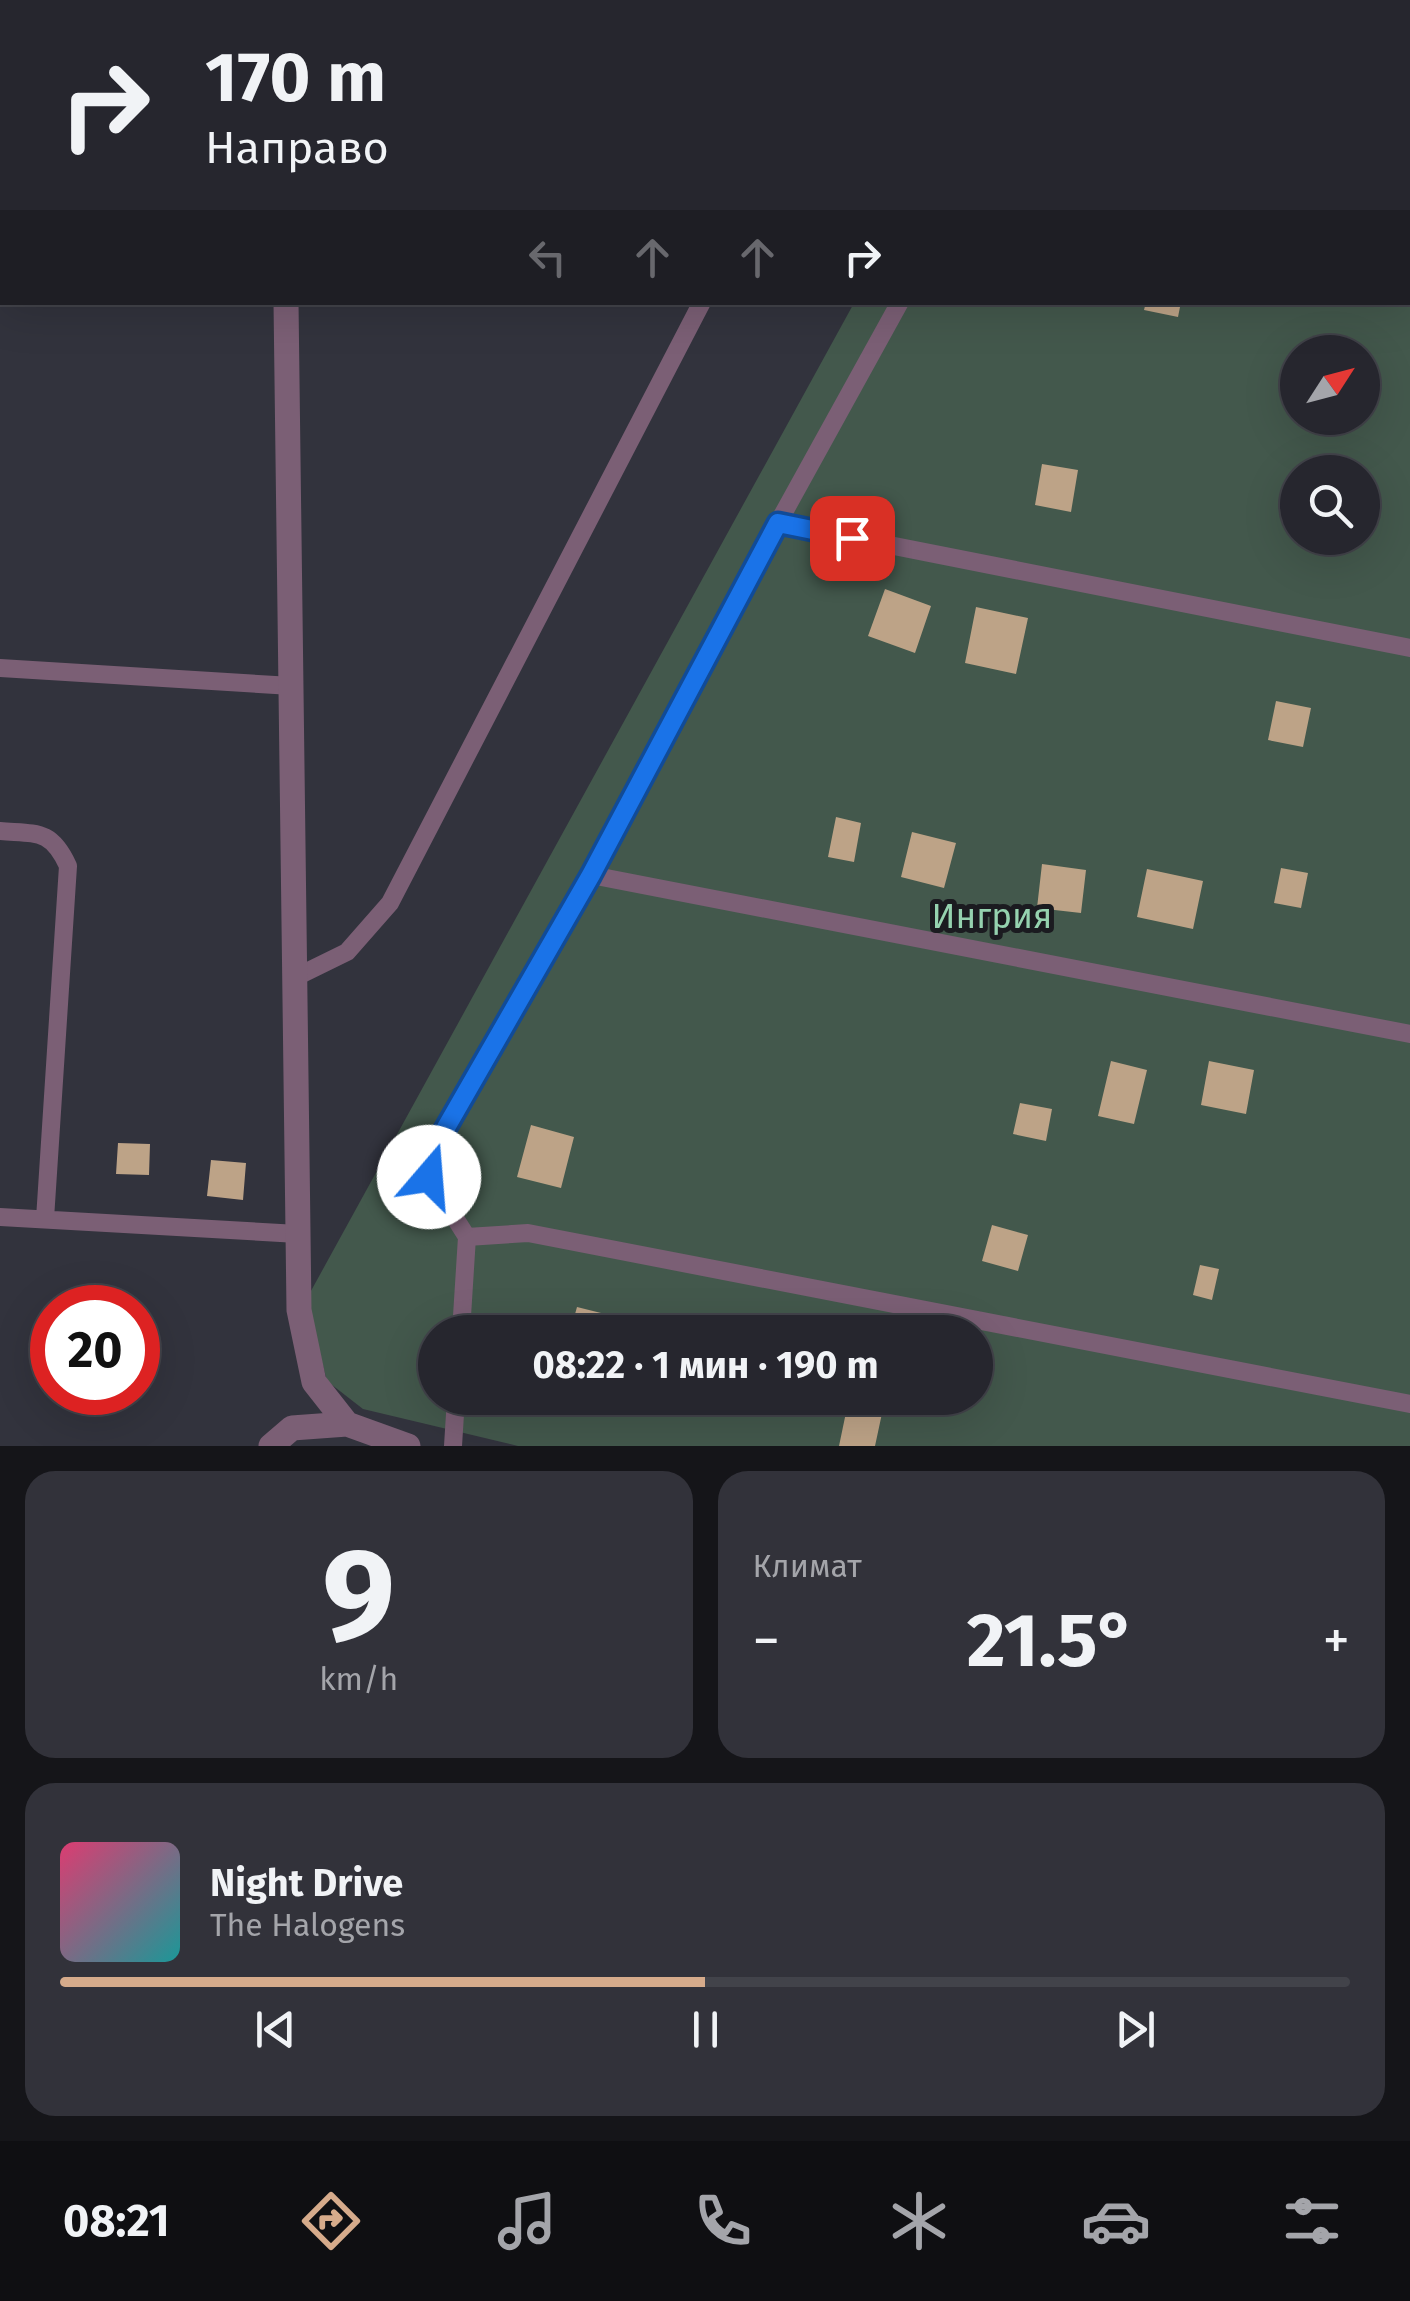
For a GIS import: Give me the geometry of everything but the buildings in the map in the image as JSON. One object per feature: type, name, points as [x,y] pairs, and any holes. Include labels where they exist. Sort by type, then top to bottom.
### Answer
[{"type":"street","points":[[286,305],[299,1310],[314,1382],[348,1424]]},
{"type":"street","points":[[271,1446],[292,1428],[348,1424],[408,1446]]},
{"type":"lane","points":[[296,976],[347,952],[390,903],[700,305]]},
{"type":"lane","points":[[462,1315],[468,1236],[429,1177],[432,1152],[591,875],[898,305]]},
{"type":"lane","points":[[778,523],[1410,648]]},
{"type":"lane","points":[[0,668],[292,686]]},
{"type":"lane","points":[[0,830],[44,834],[58,845],[68,866],[45,1219]]},
{"type":"lane","points":[[591,875],[1410,1034]]},
{"type":"lane","points":[[0,1216],[298,1234]]},
{"type":"lane","points":[[468,1236],[528,1232],[1410,1404]]},
{"type":"lane","points":[[453,1446],[455,1415]]},
{"type":"green space","name":"Ингрия","points":[[853,305],[1410,305],[1410,1446],[518,1446],[363,1409],[327,1381],[306,1300]]},
{"type":"route","points":[[429,1177],[432,1152],[591,875],[778,523],[852,538]]}]
